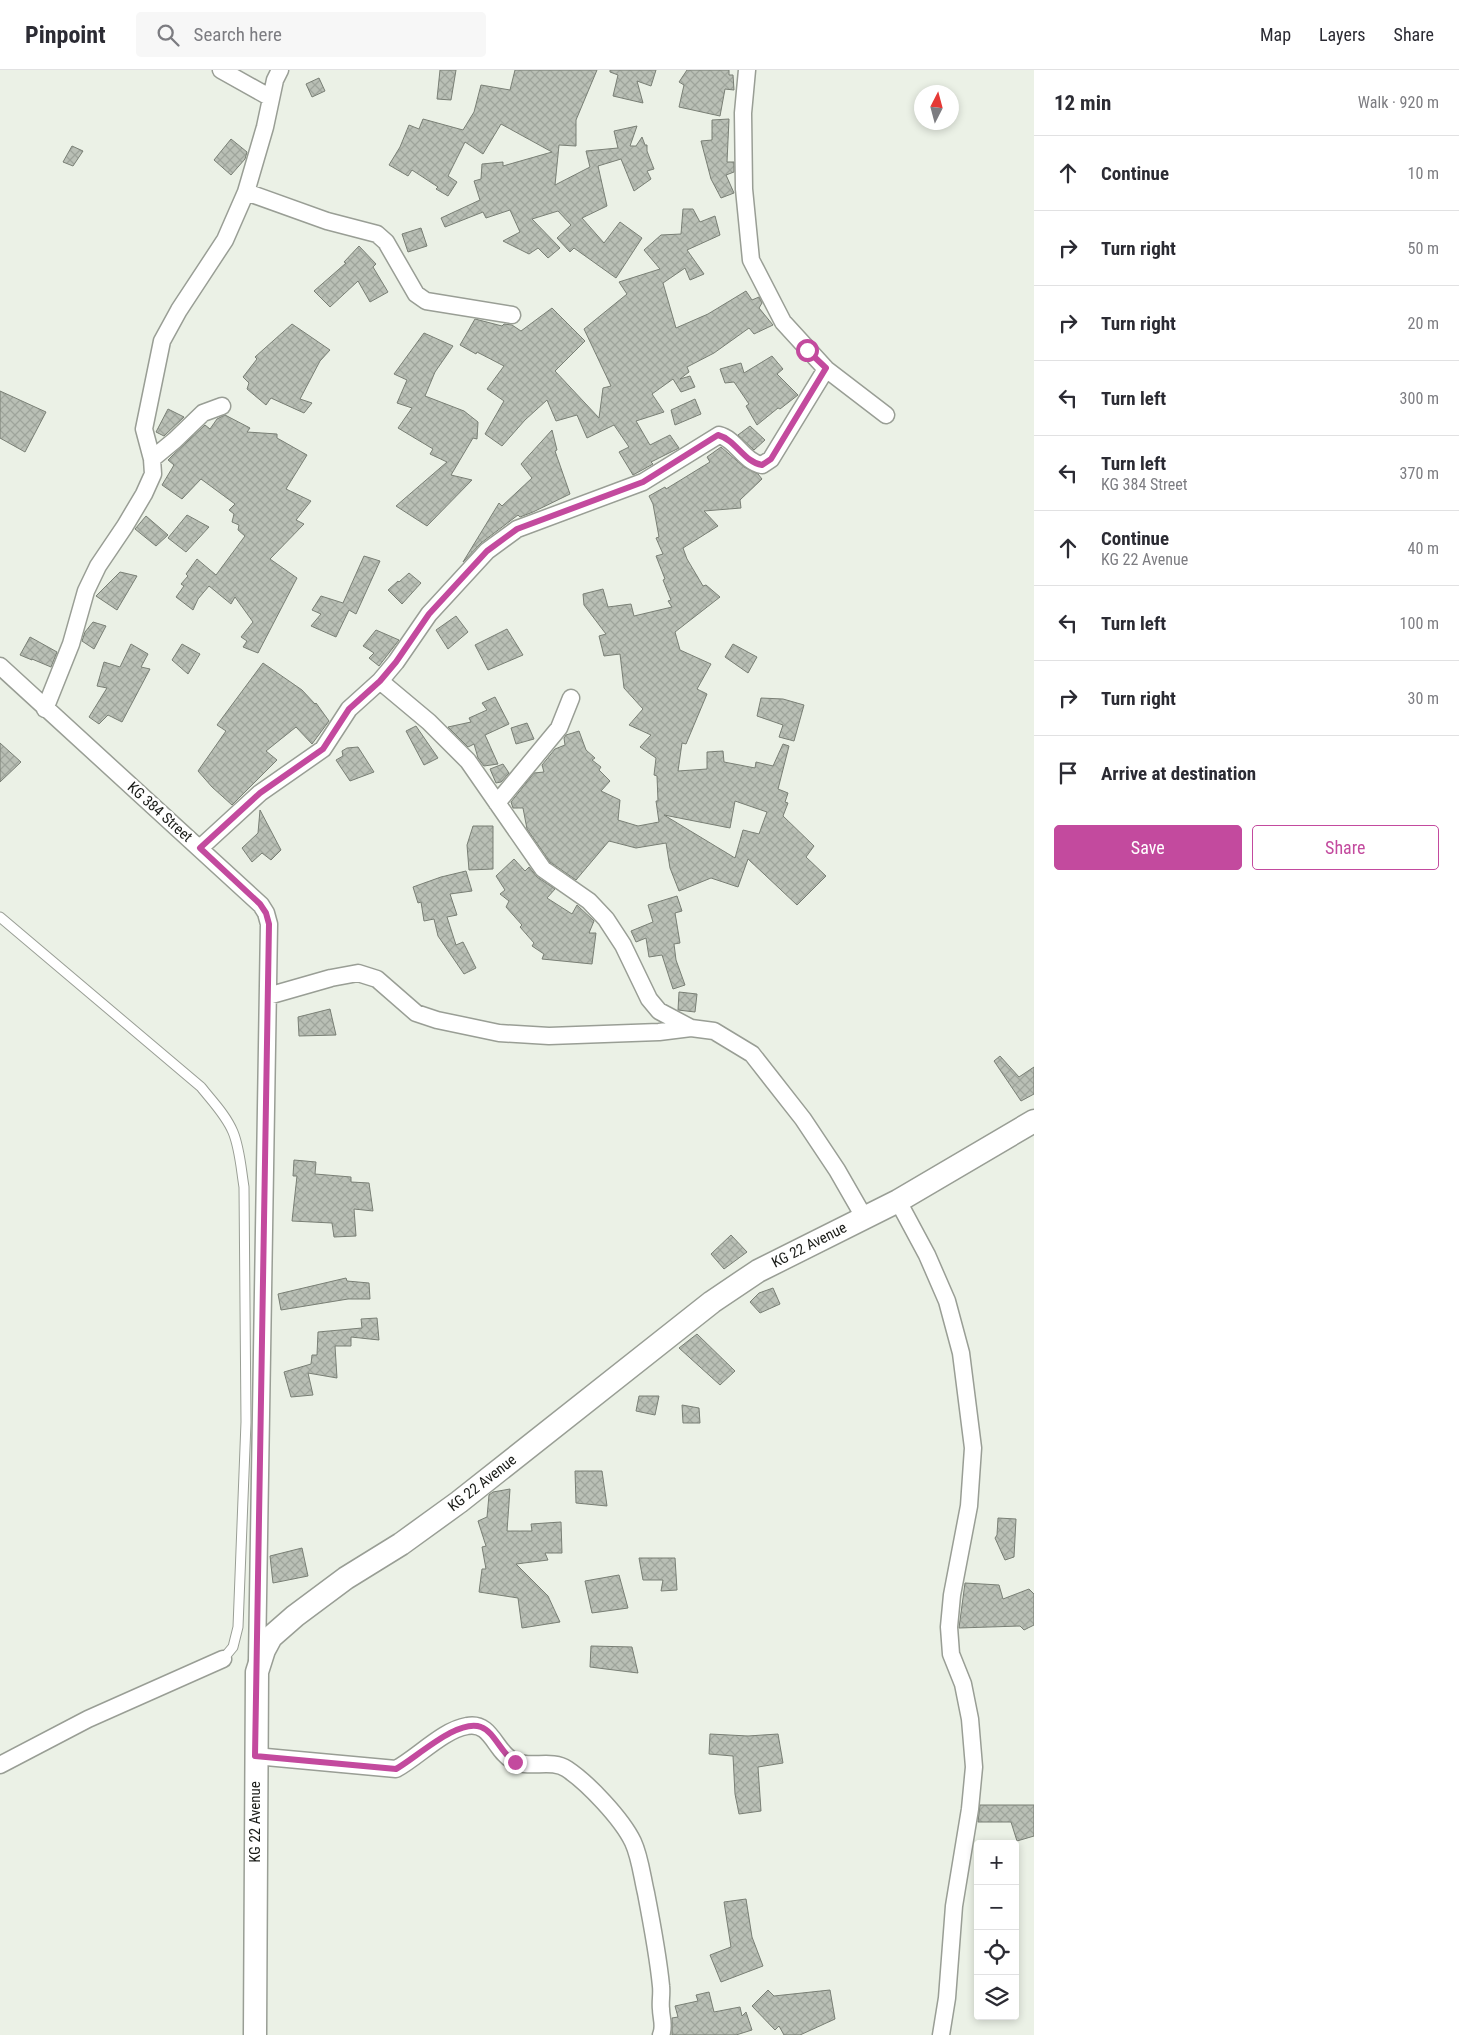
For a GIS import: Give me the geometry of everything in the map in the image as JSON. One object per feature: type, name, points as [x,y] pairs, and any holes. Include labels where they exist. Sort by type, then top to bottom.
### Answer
[{"type":"street","points":[[221,70],[271,98]]},
{"type":"street","points":[[45,709],[71,644],[86,590],[98,566],[144,494],[153,474],[152,459],[144,429],[162,341],[179,310],[225,240],[246,192],[275,80],[280,70]]},
{"type":"street","points":[[747,70],[743,113],[744,189],[751,260],[783,322],[826,368],[886,416]]},
{"type":"street","points":[[246,192],[327,221],[377,234],[386,242],[416,294],[426,301],[512,316]]},
{"type":"street","points":[[200,848],[260,793],[323,749],[349,709],[380,681],[396,662],[429,614],[487,551],[517,529],[643,482],[718,435],[726,437],[755,464],[762,465],[771,459],[826,368]]},
{"type":"street","points":[[152,459],[203,413],[222,406]]},
{"type":"street","name":"KG 384 Street","points":[[0,666],[260,904],[266,913],[269,924],[257,1672]]},
{"type":"street","points":[[380,681],[429,722],[468,761],[543,869],[589,900],[606,919],[623,945],[649,999],[659,1011],[691,1028]]},
{"type":"street","points":[[497,803],[559,728],[570,698]]},
{"type":"street","points":[[268,996],[331,978],[358,974],[377,979],[416,1013],[437,1020],[499,1033],[549,1036],[659,1032],[691,1028],[714,1031],[752,1054],[803,1119],[837,1170],[864,1218]]},
{"type":"street","name":"KG 22 Avenue","points":[[255,2035],[255,1756],[257,1672],[264,1650],[271,1637],[295,1616],[346,1578],[400,1544],[459,1502],[712,1302],[758,1271],[898,1201],[1034,1121]]},
{"type":"street","points":[[898,1201],[927,1255],[947,1301],[961,1353],[974,1448],[969,1506],[948,1626],[950,1654],[963,1684],[970,1719],[974,1767],[970,1810],[954,1906],[947,1998],[941,2035]]},
{"type":"street","points":[[0,1765],[88,1719],[223,1659]]},
{"type":"street","points":[[255,1756],[396,1769],[448,1734],[467,1726],[481,1727],[494,1738],[507,1757],[515,1762],[565,1767],[608,1806],[633,1841],[641,1867],[656,1944],[661,1988],[660,2010],[663,2023],[661,2035]]},
{"type":"lane","points":[[0,917],[201,1087],[220,1110],[233,1132],[244,1187],[246,1422],[238,1627],[232,1647],[223,1659]]},
{"type":"building","points":[[440,70],[456,70],[451,100],[437,99]]},
{"type":"building","points":[[515,70],[597,70],[576,120],[576,146],[559,145],[555,185],[590,167],[586,151],[618,148],[614,131],[637,126],[630,146],[636,146],[642,137],[645,145],[647,145],[647,151],[654,169],[647,171],[651,179],[634,191],[621,159],[598,166],[607,206],[582,218],[604,243],[620,222],[642,238],[616,278],[574,248],[570,252],[557,238],[571,225],[558,211],[532,219],[560,248],[548,258],[538,248],[529,254],[503,241],[520,232],[510,210],[486,218],[483,212],[445,227],[441,218],[480,200],[474,181],[481,179],[482,164],[503,162],[503,166],[552,152],[501,124],[483,154],[465,142],[448,176],[457,182],[448,196],[412,170],[408,176],[389,165],[400,147],[409,125],[419,129],[423,119],[463,130],[474,112],[481,85],[510,90]]},
{"type":"building","points":[[610,70],[656,70],[651,86],[637,81],[643,103],[613,96],[618,75],[610,72]]},
{"type":"building","points":[[687,70],[729,70],[729,75],[733,75],[734,90],[725,89],[720,116],[679,107],[684,85],[679,82]]},
{"type":"building","points":[[319,78],[325,91],[312,97],[306,84]]},
{"type":"building","points":[[729,119],[727,162],[734,162],[734,172],[726,175],[734,193],[721,198],[711,179],[701,141],[712,140],[712,120]]},
{"type":"building","points":[[231,139],[247,152],[245,159],[231,175],[214,160]]},
{"type":"building","points":[[72,146],[83,151],[73,166],[63,162]]},
{"type":"building","points":[[683,209],[693,209],[700,222],[715,216],[720,235],[687,250],[704,274],[690,280],[685,268],[663,283],[676,328],[708,314],[746,291],[752,300],[759,297],[762,303],[759,308],[773,325],[754,334],[749,328],[714,353],[687,367],[689,372],[680,379],[690,376],[695,387],[681,392],[673,379],[652,394],[664,412],[636,421],[650,445],[670,435],[679,448],[651,462],[653,464],[633,475],[619,452],[629,447],[614,425],[587,438],[577,415],[556,421],[547,400],[525,420],[502,446],[485,434],[504,401],[487,389],[504,366],[460,345],[475,319],[502,326],[504,324],[512,325],[521,331],[552,308],[585,341],[555,371],[599,418],[603,388],[611,386],[584,329],[627,294],[619,282],[660,269],[644,250],[661,235],[681,234]]},
{"type":"building","points":[[421,228],[427,246],[408,252],[402,234]]},
{"type":"building","points":[[359,246],[376,264],[373,267],[388,292],[370,302],[358,281],[330,307],[314,291],[346,263],[344,262]]},
{"type":"building","points":[[292,324],[330,350],[320,361],[300,399],[312,403],[304,413],[271,398],[266,405],[247,389],[249,383],[243,377],[257,359],[255,357]]},
{"type":"building","points":[[424,333],[453,346],[435,372],[425,396],[464,411],[478,422],[477,439],[473,438],[451,475],[472,480],[427,526],[396,506],[447,462],[430,454],[433,449],[398,428],[412,408],[397,403],[407,380],[394,374]]},
{"type":"building","points":[[772,356],[783,369],[777,374],[798,395],[757,425],[746,406],[749,404],[734,382],[725,383],[720,369],[741,363],[744,373]]},
{"type":"building","points":[[0,391],[46,412],[25,452],[0,438]]},
{"type":"building","points":[[695,399],[701,414],[675,425],[671,410]]},
{"type":"building","points":[[168,409],[184,417],[164,436],[156,432]]},
{"type":"building","points":[[225,415],[250,428],[247,432],[277,434],[277,438],[307,455],[286,489],[311,501],[296,520],[304,524],[270,559],[297,578],[258,653],[243,647],[247,641],[241,637],[253,622],[235,597],[231,604],[209,586],[198,599],[193,610],[176,597],[184,586],[181,584],[188,576],[186,574],[197,559],[216,575],[245,536],[238,530],[239,525],[232,522],[234,514],[229,510],[235,504],[201,479],[182,499],[162,485],[174,465],[168,460],[205,425],[210,429],[217,419]]},
{"type":"building","points":[[750,426],[765,440],[754,450],[738,435]]},
{"type":"building","points":[[552,430],[557,450],[555,451],[570,494],[533,512],[520,517],[518,515],[481,543],[463,562],[499,503],[502,506],[532,478],[521,464]]},
{"type":"building","points":[[721,447],[744,467],[758,474],[762,479],[740,500],[741,508],[704,511],[718,526],[683,548],[687,559],[703,586],[706,585],[720,597],[675,632],[680,650],[711,664],[697,689],[707,694],[686,744],[682,743],[678,771],[707,769],[707,752],[723,751],[724,762],[755,768],[756,762],[773,766],[783,744],[789,746],[778,789],[788,793],[785,802],[788,803],[783,816],[814,846],[806,857],[826,876],[797,905],[748,859],[738,887],[711,878],[679,891],[670,868],[666,843],[636,848],[609,841],[576,880],[550,862],[527,829],[523,808],[513,808],[511,802],[534,773],[544,772],[542,765],[555,749],[565,745],[564,738],[566,735],[579,731],[586,750],[595,758],[592,760],[601,767],[599,770],[610,781],[601,791],[620,800],[618,820],[638,826],[659,822],[656,801],[658,801],[657,776],[654,775],[656,758],[640,747],[651,735],[629,725],[643,709],[624,688],[620,654],[604,656],[599,636],[606,634],[584,605],[583,594],[603,589],[608,607],[631,604],[634,616],[672,607],[668,601],[671,600],[656,556],[663,554],[656,538],[659,537],[653,504],[649,496],[665,487],[666,489],[710,462],[707,457]],"holes":[[[735,801],[767,812],[759,834],[743,830],[735,858],[664,815],[730,828]]]},
{"type":"building","points":[[187,515],[209,527],[186,552],[168,538]]},
{"type":"building","points":[[146,516],[168,535],[156,546],[135,529]]},
{"type":"building","points":[[364,556],[380,561],[356,614],[349,610],[336,637],[311,626],[321,614],[312,610],[321,596],[343,603]]},
{"type":"building","points":[[120,572],[137,576],[117,610],[96,596]]},
{"type":"building","points":[[409,573],[421,583],[402,604],[388,590]]},
{"type":"building","points":[[456,616],[468,632],[448,649],[436,630]]},
{"type":"building","points":[[93,622],[106,626],[94,649],[82,641],[85,632]]},
{"type":"building","points":[[507,629],[523,655],[488,670],[475,645]]},
{"type":"building","points":[[376,630],[399,640],[379,666],[369,658],[374,653],[363,646]]},
{"type":"building","points":[[30,637],[57,652],[51,667],[20,655]]},
{"type":"building","points":[[131,644],[148,654],[141,667],[150,669],[122,722],[108,715],[99,724],[89,717],[107,688],[97,686],[104,662],[120,667]]},
{"type":"building","points":[[182,644],[200,654],[188,674],[172,660]]},
{"type":"building","points":[[733,644],[757,657],[748,673],[725,657]]},
{"type":"building","points":[[263,663],[302,690],[316,703],[329,721],[312,744],[296,727],[266,751],[277,760],[232,805],[198,771],[226,731],[217,725]]},
{"type":"building","points":[[495,697],[509,724],[485,735],[498,764],[484,766],[478,758],[474,744],[468,747],[448,727],[471,722],[469,718],[487,710],[482,703]]},
{"type":"building","points":[[761,698],[783,699],[804,705],[794,741],[779,737],[783,725],[757,716]]},
{"type":"building","points":[[527,723],[534,739],[516,744],[511,728]]},
{"type":"building","points":[[416,726],[438,758],[424,765],[406,731]]},
{"type":"building","points":[[0,743],[21,762],[0,782]]},
{"type":"building","points":[[358,747],[374,772],[350,781],[336,760],[343,756],[342,751],[347,748]]},
{"type":"building","points":[[503,764],[509,773],[501,782],[496,783],[490,769]]},
{"type":"building","points":[[260,810],[281,850],[271,860],[262,853],[252,862],[242,848],[258,833]]},
{"type":"building","points":[[473,826],[493,826],[493,869],[469,870],[467,845]]},
{"type":"building","points":[[514,859],[525,871],[529,867],[537,877],[555,889],[547,898],[572,914],[577,905],[594,921],[589,933],[596,933],[592,964],[542,959],[544,954],[532,946],[534,943],[520,927],[522,925],[506,907],[509,901],[500,894],[505,890],[496,876]]},
{"type":"building","points":[[466,871],[472,891],[450,894],[457,915],[447,917],[456,945],[463,942],[476,968],[464,974],[438,936],[434,919],[424,921],[421,902],[418,903],[413,887]]},
{"type":"building","points":[[677,896],[682,911],[675,913],[680,943],[674,944],[676,960],[685,985],[673,989],[662,955],[649,957],[646,938],[636,942],[631,931],[653,922],[648,905]]},
{"type":"building","points":[[679,992],[697,994],[695,1012],[678,1010]]},
{"type":"building","points":[[330,1009],[336,1035],[299,1036],[298,1017]]},
{"type":"building","points":[[1000,1056],[1019,1077],[1034,1067],[1034,1094],[1021,1101],[994,1061]]},
{"type":"building","points":[[294,1160],[316,1162],[315,1174],[351,1177],[351,1182],[369,1183],[373,1211],[354,1209],[356,1236],[334,1237],[332,1223],[292,1221],[297,1176],[293,1176]]},
{"type":"building","points":[[731,1235],[747,1252],[724,1269],[711,1254]]},
{"type":"building","points":[[346,1278],[347,1281],[369,1283],[370,1299],[348,1299],[281,1310],[278,1294]]},
{"type":"building","points":[[773,1288],[780,1304],[760,1313],[750,1302],[759,1293]]},
{"type":"building","points":[[377,1318],[379,1340],[351,1337],[351,1346],[335,1346],[337,1378],[308,1373],[313,1395],[291,1397],[284,1372],[311,1364],[312,1355],[317,1355],[318,1332],[362,1328],[361,1319]]},
{"type":"building","points":[[697,1334],[735,1371],[720,1385],[679,1348]]},
{"type":"building","points":[[639,1396],[659,1396],[655,1415],[636,1411]]},
{"type":"building","points":[[682,1405],[699,1408],[700,1423],[683,1423]]},
{"type":"building","points":[[575,1471],[602,1471],[607,1506],[576,1503]]},
{"type":"building","points":[[510,1489],[507,1531],[532,1531],[531,1524],[561,1522],[562,1553],[545,1553],[548,1560],[516,1564],[548,1596],[560,1622],[522,1628],[518,1598],[479,1592],[482,1569],[486,1569],[482,1547],[486,1546],[478,1521],[487,1517],[489,1495],[493,1492]]},
{"type":"building","points":[[998,1518],[1016,1519],[1014,1557],[1005,1560],[995,1538],[997,1535]]},
{"type":"building","points":[[302,1548],[308,1576],[273,1583],[270,1556]]},
{"type":"building","points":[[639,1558],[675,1558],[677,1590],[661,1591],[663,1580],[643,1580]]},
{"type":"building","points":[[619,1575],[628,1608],[592,1613],[585,1581]]},
{"type":"building","points":[[965,1583],[999,1585],[1003,1599],[1029,1589],[1034,1594],[1034,1625],[1024,1630],[1020,1626],[959,1628]]},
{"type":"building","points":[[591,1646],[632,1647],[638,1673],[590,1667]]},
{"type":"building","points":[[710,1734],[748,1736],[778,1734],[783,1763],[758,1767],[761,1811],[739,1814],[735,1794],[733,1756],[709,1754]]},
{"type":"building","points":[[980,1805],[1034,1805],[1034,1836],[1017,1840],[1011,1822],[978,1822]]},
{"type":"building","points":[[746,1899],[752,1937],[763,1966],[721,1982],[710,1955],[731,1947],[724,1902]]},
{"type":"building","points":[[768,1990],[774,1996],[830,1990],[835,2019],[800,2035],[784,2035],[779,2026],[775,2030],[752,2006]]},
{"type":"building","points":[[709,1992],[714,2012],[740,2007],[742,2016],[746,2012],[752,2030],[736,2035],[672,2035],[672,2018],[678,2017],[675,2006],[698,2001],[696,1995]]},
{"type":"route","points":[[515,1762],[507,1757],[494,1738],[481,1727],[467,1726],[448,1734],[396,1769],[255,1756],[269,924],[266,913],[260,904],[200,848],[260,793],[323,749],[349,709],[380,681],[396,662],[429,614],[487,551],[517,529],[643,482],[718,435],[726,437],[755,464],[762,465],[771,459],[826,368],[807,350]]}]
